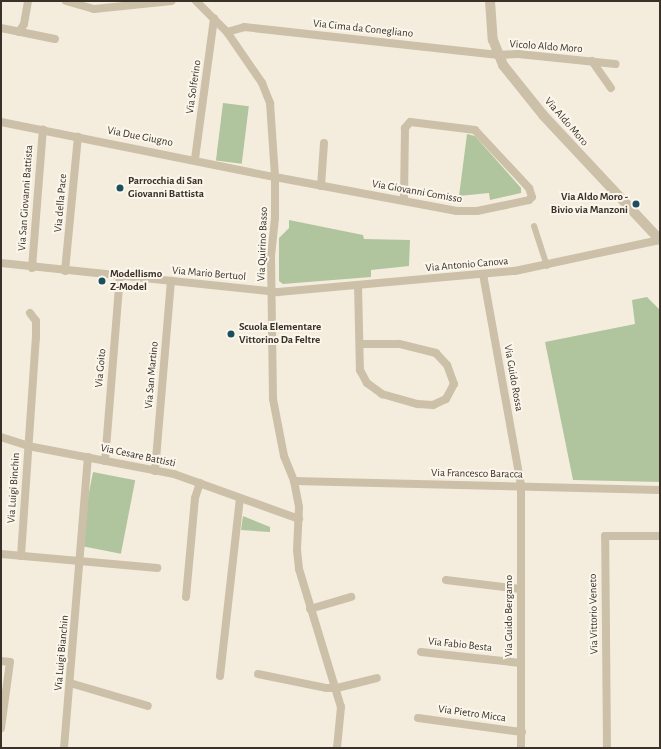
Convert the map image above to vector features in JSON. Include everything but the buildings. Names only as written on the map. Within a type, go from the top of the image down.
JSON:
[{"type":"street","points":[[19,32],[24,24],[28,1]]},
{"type":"street","points":[[66,1],[94,9],[172,1]]},
{"type":"street","name":"Via Quirino Basso","points":[[196,1],[227,32],[267,94],[270,103],[275,177],[275,218],[271,256],[273,291],[273,399],[284,456],[294,481],[299,519],[297,559],[310,609],[342,707],[337,748]]},
{"type":"street","name":"Via Aldo Moro","points":[[490,1],[491,29],[498,55],[543,115],[660,240]]},
{"type":"street","name":"Via Solferino","points":[[195,159],[214,18]]},
{"type":"street","points":[[1,28],[55,39]]},
{"type":"street","name":"Via Cima da Conegliano","points":[[227,32],[244,28],[498,55]]},
{"type":"street","name":"Vicolo Aldo Moro","points":[[498,55],[592,61],[615,64]]},
{"type":"street","name":"Vicolo Aldo Moro","points":[[592,61],[611,88]]},
{"type":"street","name":"Via Due Giugno","points":[[1,122],[195,159],[275,177]]},
{"type":"street","name":"Via Giovanni Comisso","points":[[275,177],[457,211],[477,211],[529,200],[532,197],[529,188],[475,130],[410,122],[404,128],[404,201]]},
{"type":"street","name":"Via San Giovanni Battista","points":[[32,268],[43,129]]},
{"type":"street","name":"Via della Pace","points":[[65,271],[78,136]]},
{"type":"street","points":[[322,186],[324,143]]},
{"type":"street","points":[[534,226],[547,266]]},
{"type":"street","name":"Via Antonio Canova","points":[[273,291],[483,274],[547,266],[660,240]]},
{"type":"street","name":"Via Mario Bertuol","points":[[1,263],[32,268],[273,291]]},
{"type":"street","name":"Via Guido Rossa","points":[[483,274],[521,485]]},
{"type":"street","name":"Via Goito","points":[[105,461],[120,276]]},
{"type":"street","name":"Via San Martino","points":[[155,471],[171,281]]},
{"type":"street","points":[[358,285],[360,370],[368,383],[382,394],[418,404],[433,405],[446,399],[454,384],[447,365],[436,353],[399,344],[360,344]]},
{"type":"street","points":[[28,446],[36,338],[36,321],[30,313]]},
{"type":"street","name":"Via Cesare Battisti","points":[[1,436],[28,446],[155,471],[200,483],[240,499],[299,519]]},
{"type":"street","name":"Via Luigi Binchin","points":[[21,556],[28,446]]},
{"type":"street","name":"Via Luigi Bianchin","points":[[64,748],[88,457]]},
{"type":"street","name":"Via Francesco Baracca","points":[[294,481],[521,485],[660,490]]},
{"type":"street","points":[[186,597],[195,498],[200,483]]},
{"type":"street","name":"Via Guido Bergamo","points":[[521,485],[520,662],[522,748]]},
{"type":"street","points":[[220,676],[240,499]]},
{"type":"street","name":"Via Vittorio Veneto","points":[[607,748],[605,536],[660,536]]},
{"type":"street","points":[[1,554],[157,568]]},
{"type":"street","points":[[446,580],[520,589]]},
{"type":"street","points":[[310,609],[351,597]]},
{"type":"street","name":"Via Fabio Besta","points":[[421,652],[520,662]]},
{"type":"street","points":[[1,661],[10,662],[1,728]]},
{"type":"street","points":[[258,674],[337,688],[377,678]]},
{"type":"street","points":[[70,683],[148,706]]},
{"type":"street","name":"Via Pietro Micca","points":[[418,718],[522,732]]},
{"type":"green space","points":[[223,103],[249,106],[242,164],[216,161]]},
{"type":"green space","points":[[467,134],[475,136],[521,188],[521,193],[490,200],[489,193],[459,196]]},
{"type":"green space","points":[[289,220],[363,235],[364,239],[410,240],[409,266],[371,270],[371,277],[283,284],[279,281],[279,238],[289,228]]},
{"type":"green space","points":[[647,297],[660,310],[660,482],[573,480],[545,342],[635,324],[632,300]]},
{"type":"green space","points":[[93,472],[135,480],[121,554],[79,546]]},
{"type":"green space","points":[[243,516],[270,527],[270,532],[241,530]]},
{"type":"place","name":"Parrocchia di San Giovanni Battista","points":[[120,188]]},
{"type":"place","name":"Via Aldo Moro - Bivio via Manzoni","points":[[636,204]]},
{"type":"place","name":"Modellismo Z-Model","points":[[102,281]]},
{"type":"place","name":"Scuola Elementare Vittorino Da Feltre","points":[[231,334]]}]
